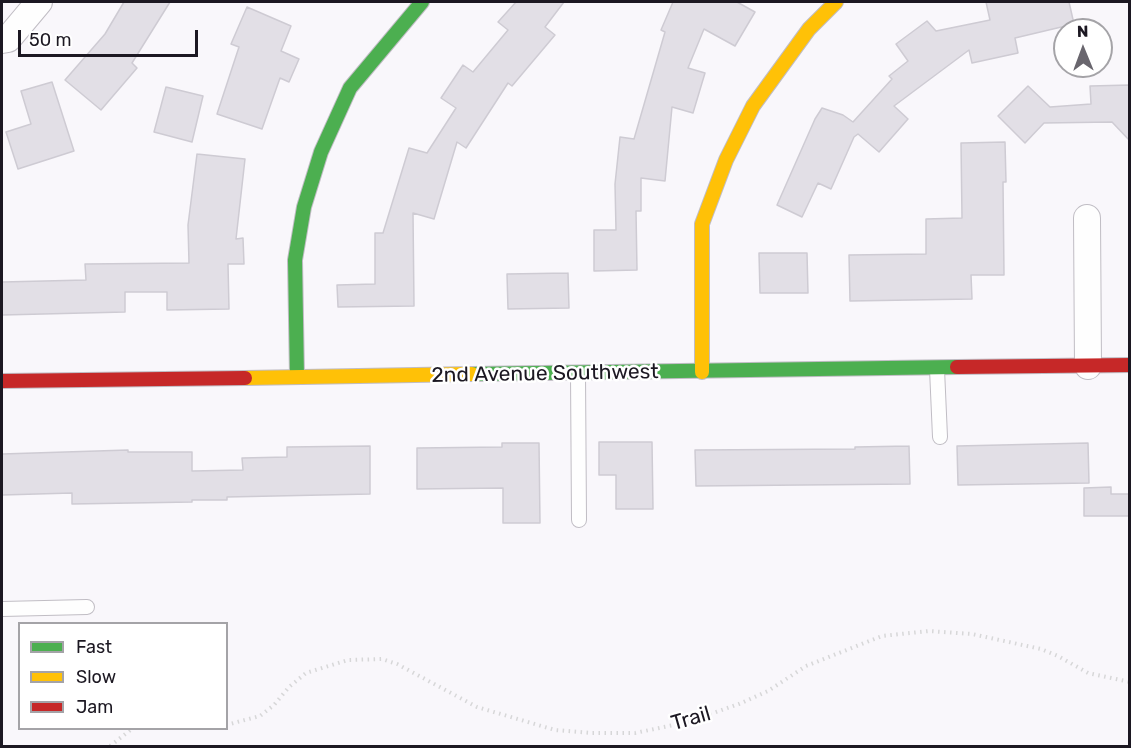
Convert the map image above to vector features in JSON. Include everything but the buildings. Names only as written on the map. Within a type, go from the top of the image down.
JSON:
[{"type":"street","points":[[2,40],[8,39],[39,2]]},
{"type":"street","points":[[297,377],[295,260],[304,207],[321,152],[350,88],[422,2]]},
{"type":"street","points":[[702,372],[702,224],[726,160],[753,106],[809,29],[836,2]]},
{"type":"street","points":[[1086,218],[1088,366]]},
{"type":"street","name":"2nd Avenue Southwest","points":[[2,381],[578,375],[1130,365]]},
{"type":"lane","points":[[937,369],[940,437]]},
{"type":"lane","points":[[578,375],[579,520]]},
{"type":"lane","points":[[2,609],[87,607]]},
{"type":"path","name":"Trail","points":[[228,724],[260,716],[306,673],[348,660],[382,659],[397,664],[477,706],[555,730],[635,733],[688,722],[740,704],[768,691],[806,666],[882,636],[929,631],[972,634],[1041,649],[1088,673],[1130,682]]},
{"type":"path","points":[[110,747],[132,730]]},
{"type":"traffic: fast","points":[[297,377],[295,260],[304,207],[321,152],[350,88],[422,2]]},
{"type":"traffic: fast","points":[[472,374],[957,367]]},
{"type":"traffic: slow","points":[[702,372],[702,224],[726,160],[753,106],[809,29],[836,2]]},
{"type":"traffic: slow","points":[[245,378],[472,374]]},
{"type":"traffic: jam","points":[[957,367],[1130,365]]},
{"type":"traffic: jam","points":[[2,381],[245,378]]}]
